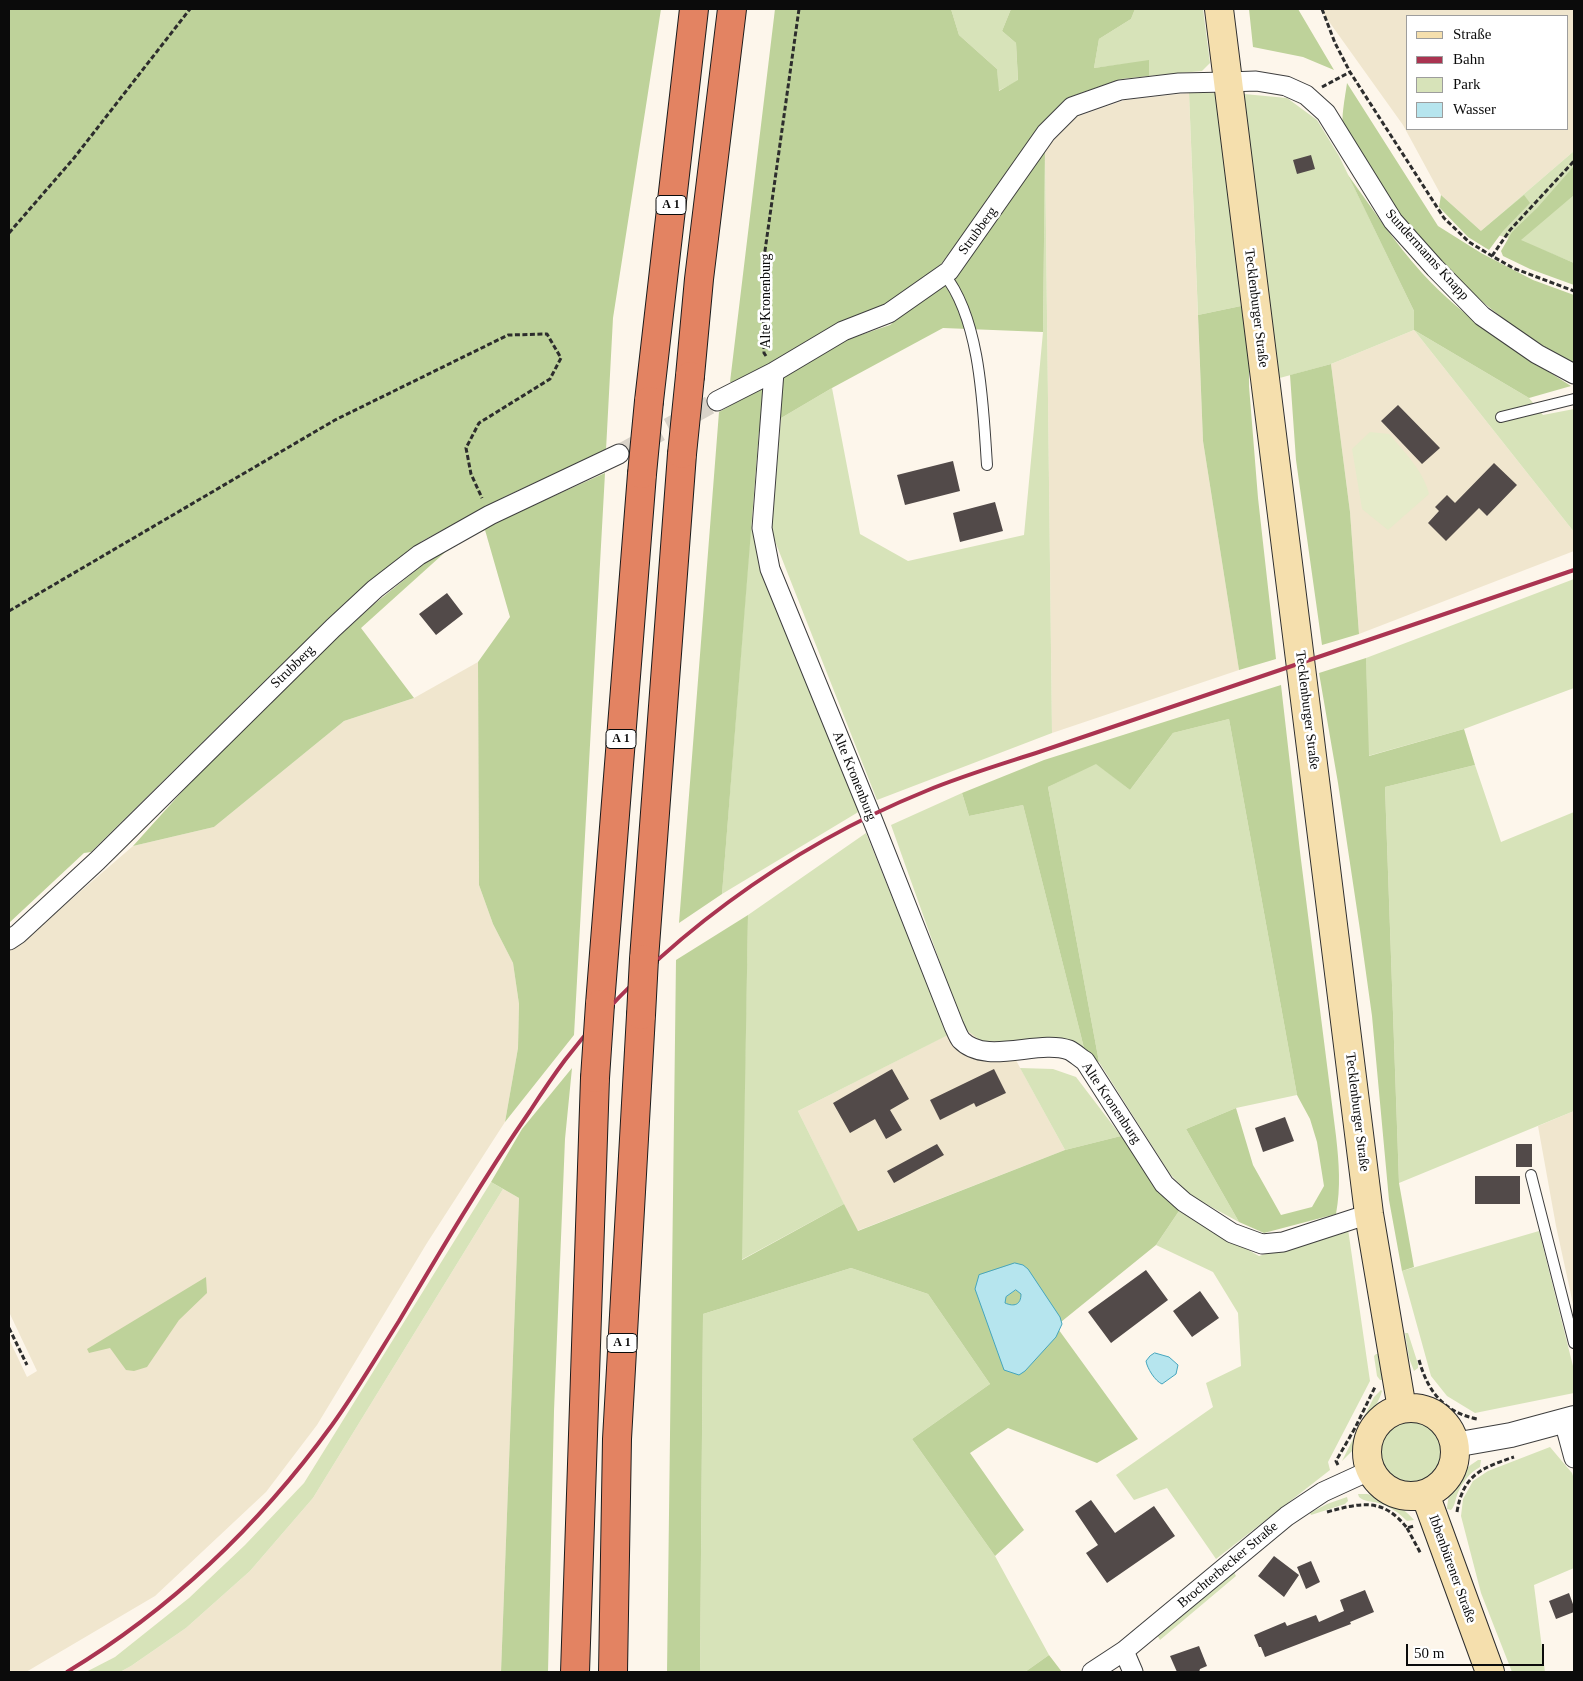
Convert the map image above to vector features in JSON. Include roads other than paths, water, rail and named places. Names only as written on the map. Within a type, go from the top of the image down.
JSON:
[{"type":"highway","name":"A 1","points":[[575,1672],[595,1078],[600,1004],[642,474],[694,9]]},
{"type":"highway","name":"A 1","points":[[613,1672],[617,1439],[644,959],[682,454],[699,279],[732,9]]},
{"type":"main road","name":"Tecklenburger Straße","points":[[1219,9],[1369,1214],[1402,1409]]},
{"type":"main road","points":[[1416,1408],[1429,1412],[1441,1420],[1449,1431],[1454,1445],[1455,1459],[1450,1473],[1440,1485],[1425,1494],[1414,1496],[1401,1495],[1388,1490],[1378,1482],[1371,1470],[1367,1455],[1369,1440],[1376,1426],[1388,1415],[1402,1409],[1416,1408]]},
{"type":"main road","name":"Ibbenbürener Straße","points":[[1425,1494],[1490,1672]]},
{"type":"street","name":"Sundermanns Knapp","points":[[1228,82],[1256,81],[1286,86],[1306,96],[1326,113],[1392,221],[1435,268],[1482,316],[1538,354],[1574,374]]},
{"type":"street","name":"Strubberg","points":[[718,402],[774,372],[843,331],[889,313],[949,271],[1046,133],[1072,107],[1120,90],[1179,83],[1228,82]]},
{"type":"street","name":"Alte Kronenburg","points":[[774,372],[762,528],[770,569],[954,1026],[961,1039],[972,1047],[986,1052],[1049,1047],[1070,1051],[1085,1062],[1164,1184],[1184,1202],[1232,1233],[1262,1244],[1283,1242],[1369,1214]]},
{"type":"street","name":"Strubberg","points":[[9,940],[97,862],[333,628],[375,589],[419,555],[490,515],[619,454]]},
{"type":"street","points":[[1454,1445],[1511,1435],[1569,1419],[1574,1458]]},
{"type":"street","name":"Brochterbecker Straße","points":[[1092,1672],[1124,1651],[1287,1516],[1323,1492],[1371,1470]]},
{"type":"street","points":[[1124,1651],[1133,1672]]},
{"type":"lane","points":[[944,274],[950,282],[964,312],[978,364],[987,465]]},
{"type":"lane","points":[[1501,417],[1574,399]]},
{"type":"lane","points":[[1531,1175],[1574,1343]]},
{"type":"water","points":[[1015,1263],[1023,1265],[1028,1269],[1060,1317],[1062,1324],[1056,1337],[1025,1371],[1019,1375],[1004,1370],[975,1289],[979,1275]],"holes":[[[1016,1290],[1021,1294],[1018,1303],[1011,1305],[1005,1303],[1006,1297]]]},
{"type":"water","points":[[1155,1353],[1169,1357],[1178,1365],[1176,1374],[1162,1384],[1152,1374],[1146,1361]]},
{"type":"tunnel","points":[[619,454],[717,401]]},
{"type":"railway","points":[[67,1672],[142,1621],[178,1592],[212,1562],[275,1496],[350,1400],[479,1189],[565,1060],[601,1017],[640,976],[728,902],[776,869],[825,840],[875,814],[926,791],[1574,570]]}]
